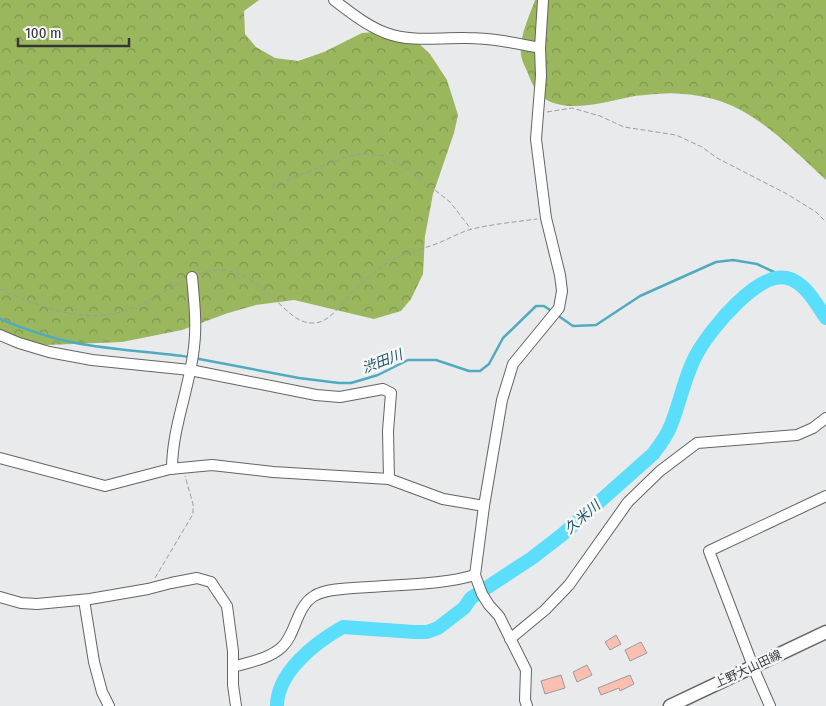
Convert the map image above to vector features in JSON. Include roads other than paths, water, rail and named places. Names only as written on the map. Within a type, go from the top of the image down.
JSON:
[{"type":"main road","name":"上野大山田線","points":[[670,706],[826,632]]},
{"type":"street","points":[[334,0],[367,23],[386,33],[401,37],[428,40],[495,39],[540,48]]},
{"type":"street","points":[[527,706],[525,700],[526,670],[499,616],[489,605],[475,578],[484,506],[502,400],[513,364],[559,308],[562,291],[546,218],[536,139],[541,76],[540,48],[543,0]]},
{"type":"street","points":[[178,469],[172,451],[194,348],[195,312],[192,277]]},
{"type":"street","points":[[0,335],[49,352],[92,360],[190,368],[316,395],[340,397],[383,389],[391,393],[388,431],[389,478]]},
{"type":"street","points":[[510,639],[545,610],[569,585],[628,502],[660,472],[697,442],[797,435],[813,428],[826,418]]},
{"type":"street","points":[[0,458],[105,486],[178,469],[212,465],[272,472],[389,478],[443,498],[484,506]]},
{"type":"street","points":[[770,706],[709,551],[826,496]]},
{"type":"street","points":[[1,599],[37,604],[84,600],[197,578],[211,582],[227,606],[233,651],[236,706]]},
{"type":"street","points":[[233,667],[272,655],[283,646],[300,613],[314,596],[348,588],[431,583],[475,578]]},
{"type":"street","points":[[84,600],[94,662],[102,692],[109,706]]},
{"type":"waterway","name":"渋田川","points":[[557,315],[573,326],[596,325],[640,296],[716,262],[733,260],[757,264],[774,272],[778,278]]},
{"type":"waterway","name":"久米川","points":[[277,706],[279,693],[291,670],[300,659],[332,633],[343,627],[414,632],[427,632],[438,628],[464,608],[471,598],[532,558],[563,534],[656,451],[669,429],[690,368],[699,350],[714,328],[750,292],[763,283],[775,278],[793,280],[805,289],[826,318]]},
{"type":"waterway","name":"渋田川","points":[[194,358],[299,378],[339,383],[351,383],[378,375],[408,360],[436,360],[469,371],[480,371],[489,364],[503,338],[536,306],[544,306],[553,312]]},
{"type":"waterway","name":"渋田川","points":[[0,319],[39,334],[78,343],[189,357]]}]
